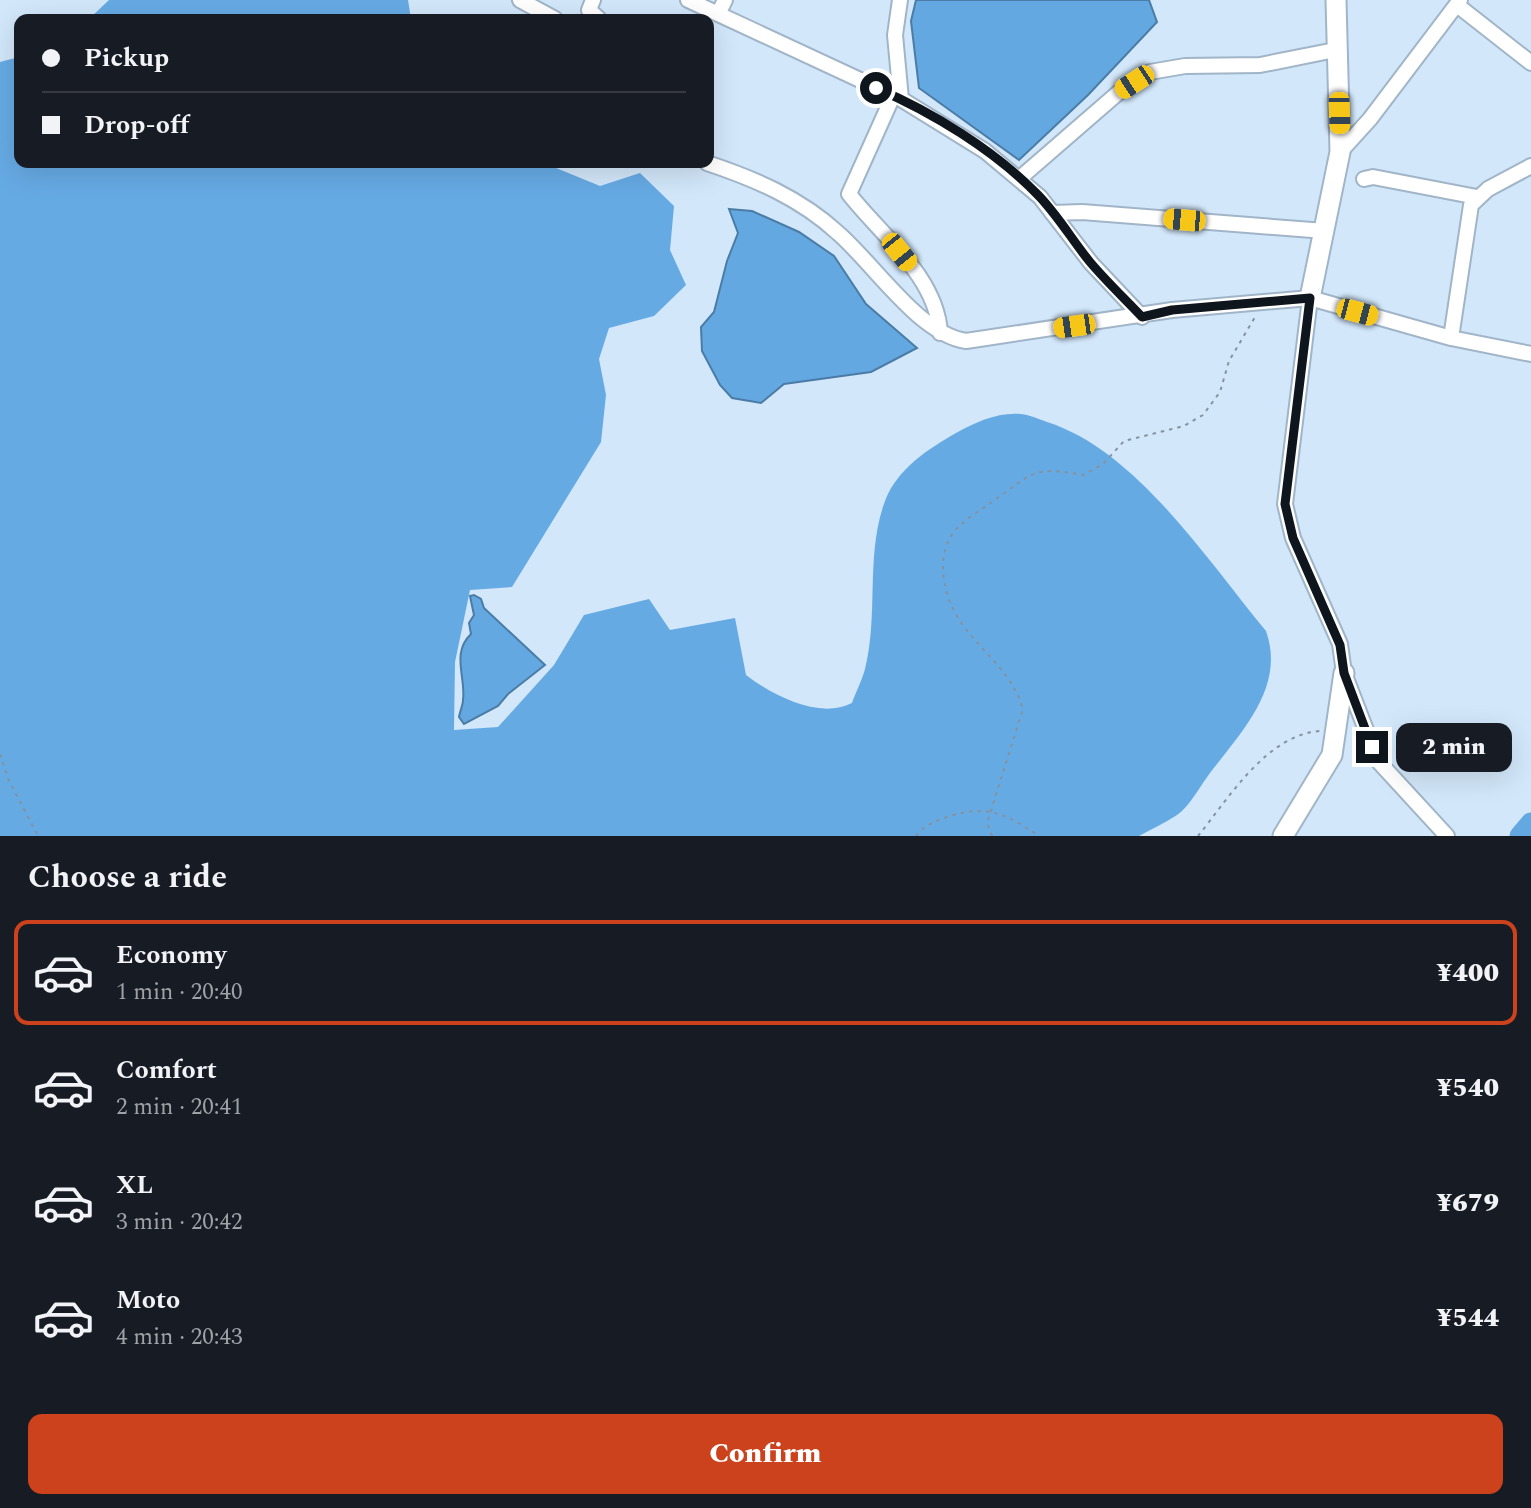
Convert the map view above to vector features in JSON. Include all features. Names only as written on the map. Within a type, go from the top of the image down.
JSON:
[{"type":"street","points":[[520,0],[546,14]]},
{"type":"street","points":[[688,0],[897,97],[985,151],[1020,178],[1052,213],[1091,264],[1142,317]]},
{"type":"street","points":[[718,14],[725,0]]},
{"type":"street","points":[[900,0],[895,35],[897,97],[849,194],[915,272],[935,304],[940,333]]},
{"type":"street","points":[[1336,0],[1335,50],[1340,152],[1310,298],[1285,504],[1293,538],[1340,645],[1344,673],[1378,761],[1447,836]]},
{"type":"street","points":[[1340,152],[1370,119],[1459,2],[1531,63]]},
{"type":"street","points":[[1020,178],[1118,93],[1150,72],[1185,66],[1260,65],[1335,50]]},
{"type":"street","points":[[714,165],[748,176],[800,202],[838,232],[940,333],[950,339],[966,341],[1142,317],[1172,310],[1310,298],[1451,338],[1531,354]]},
{"type":"street","points":[[1451,338],[1471,205],[1477,197],[1531,166]]},
{"type":"street","points":[[1364,179],[1373,177],[1477,197]]},
{"type":"street","points":[[1052,213],[1082,212],[1325,231]]},
{"type":"street","points":[[1283,836],[1332,755],[1344,673]]},
{"type":"path","points":[[992,836],[987,822],[1023,709],[1018,692],[1005,671],[959,619],[946,590],[942,565],[951,536],[975,513],[1029,475],[1051,469],[1083,475],[1103,464],[1124,441],[1184,426],[1203,415],[1220,392],[1229,361],[1264,304]]},
{"type":"path","points":[[1198,836],[1257,764],[1285,742],[1309,732],[1336,730]]},
{"type":"path","points":[[0,754],[9,781],[38,836]]},
{"type":"path","points":[[916,836],[937,821],[963,812],[991,812],[1012,819],[1039,836]]},
{"type":"shaded area","points":[[109,0],[408,0],[410,14],[94,14]]},
{"type":"shaded area","points":[[916,0],[1149,0],[1157,22],[1088,95],[1019,160],[919,88],[911,21]]},
{"type":"shaded area","points":[[14,58],[14,168],[556,168],[600,186],[640,173],[674,206],[670,250],[686,285],[654,316],[609,328],[599,359],[606,395],[601,442],[512,587],[470,590],[455,662],[454,730],[498,727],[554,665],[584,615],[649,599],[670,630],[735,618],[746,675],[782,697],[825,709],[852,703],[864,673],[869,648],[875,542],[890,490],[905,470],[945,439],[979,422],[1012,414],[1034,417],[1080,436],[1110,456],[1168,510],[1194,541],[1266,631],[1271,651],[1270,671],[1257,708],[1182,811],[1139,836],[0,836],[0,62]]},
{"type":"shaded area","points":[[729,209],[752,211],[799,232],[834,256],[866,304],[917,348],[871,372],[784,384],[761,403],[732,398],[720,385],[702,351],[701,327],[714,312],[727,261],[738,233]]},
{"type":"shaded area","points":[[470,596],[481,599],[484,608],[545,665],[508,694],[498,706],[464,724],[459,717],[463,702],[460,657],[465,641],[471,634],[469,623],[474,615]]},
{"type":"waterway","points":[[1520,836],[1531,823]]},
{"type":"route","points":[[876,88],[925,113],[985,151],[1023,180],[1040,197],[1091,264],[1142,317],[1172,310],[1310,298],[1303,378],[1285,504],[1293,538],[1340,645],[1344,673],[1372,747]]}]
